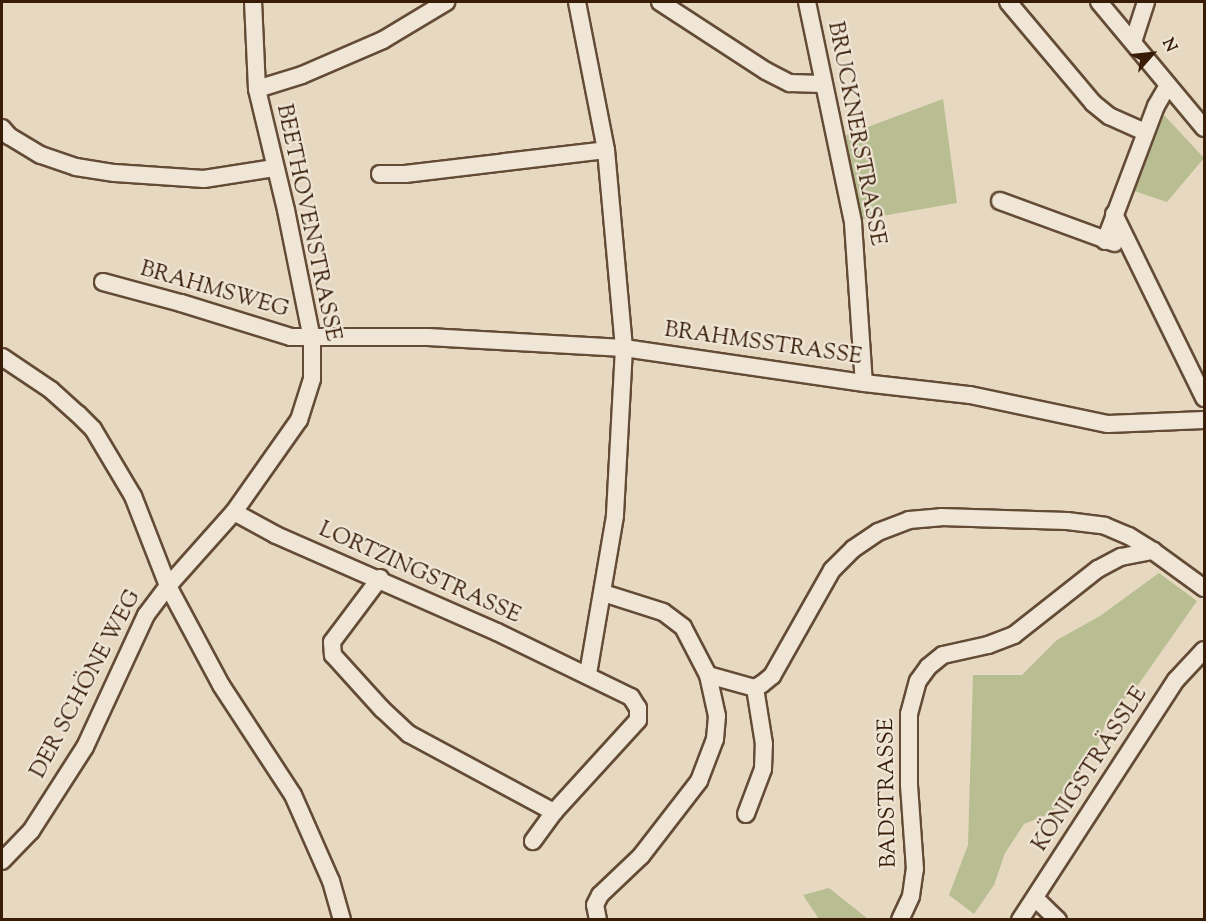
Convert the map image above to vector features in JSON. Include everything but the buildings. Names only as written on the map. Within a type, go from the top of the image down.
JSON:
[{"type":"street","name":"BEETHOVENSTRASSE","points":[[168,586],[234,512],[299,420],[312,379],[312,339],[286,210],[274,168],[257,89],[253,2]]},
{"type":"street","points":[[257,89],[302,75],[383,40],[446,2]]},
{"type":"street","points":[[577,2],[606,150],[624,348],[617,489],[603,593],[588,674]]},
{"type":"street","points":[[660,2],[774,75],[790,83],[822,84]]},
{"type":"street","name":"BRUCKNERSTRASSE","points":[[807,2],[822,84],[840,153],[853,223],[864,383]]},
{"type":"street","points":[[1008,2],[1093,103],[1109,116],[1145,132]]},
{"type":"street","points":[[1099,2],[1167,87],[1204,128]]},
{"type":"street","points":[[1133,42],[1146,2]]},
{"type":"street","points":[[1105,241],[1145,132],[1167,87]]},
{"type":"street","points":[[2,128],[9,136],[41,155],[76,167],[115,173],[204,178],[274,168]]},
{"type":"street","points":[[380,174],[405,174],[606,150]]},
{"type":"street","points":[[1000,201],[1105,241],[1132,246]]},
{"type":"street","points":[[1114,214],[1132,246],[1204,398]]},
{"type":"street","name":"BRAHMSWEG","points":[[103,282],[291,337],[312,339]]},
{"type":"street","name":"BRAHMSSTRASSE","points":[[312,339],[428,337],[624,348],[864,383],[970,394],[1108,424],[1204,420]]},
{"type":"street","points":[[2,357],[51,390],[93,429],[133,495],[168,586],[221,685],[293,795],[331,881],[342,920]]},
{"type":"street","name":"LORTZINGSTRASSE","points":[[234,512],[276,535],[380,578],[588,674],[632,697],[638,708],[638,720],[554,812]]},
{"type":"street","points":[[755,688],[772,676],[832,570],[853,549],[889,526],[909,520],[940,517],[1067,520],[1105,526],[1129,536],[1153,551],[1204,588]]},
{"type":"street","name":"BADSTRASSE","points":[[900,920],[911,896],[915,869],[909,785],[909,714],[912,698],[923,674],[943,655],[988,645],[1014,635],[1105,565],[1121,557],[1153,551]]},
{"type":"street","points":[[380,578],[332,642],[333,655],[382,709],[410,734],[554,812],[533,841]]},
{"type":"street","name":"DER SCHÖNE WEG","points":[[2,861],[31,831],[85,747],[146,615],[168,586]]},
{"type":"street","points":[[598,920],[595,905],[600,895],[641,856],[699,781],[715,739],[717,716],[708,675],[683,627],[663,612],[603,593]]},
{"type":"street","name":"KÖNIGSTRÄSSLE","points":[[1020,920],[1176,680],[1204,650]]},
{"type":"street","points":[[708,675],[755,688]]},
{"type":"street","points":[[746,814],[763,769],[764,744],[755,688]]},
{"type":"street","points":[[1035,898],[1058,920]]},
{"type":"green space","points":[[943,99],[957,203],[859,220],[846,135]]},
{"type":"green space","points":[[1164,115],[1204,158],[1167,202],[1134,191]]},
{"type":"green space","points":[[1159,573],[1197,601],[1138,685],[1108,716],[1097,748],[1052,813],[1024,824],[1005,853],[994,885],[974,914],[949,895],[968,845],[973,675],[1022,675],[1057,640],[1100,616]]},
{"type":"green space","points":[[829,888],[868,919],[819,919],[803,895]]}]
